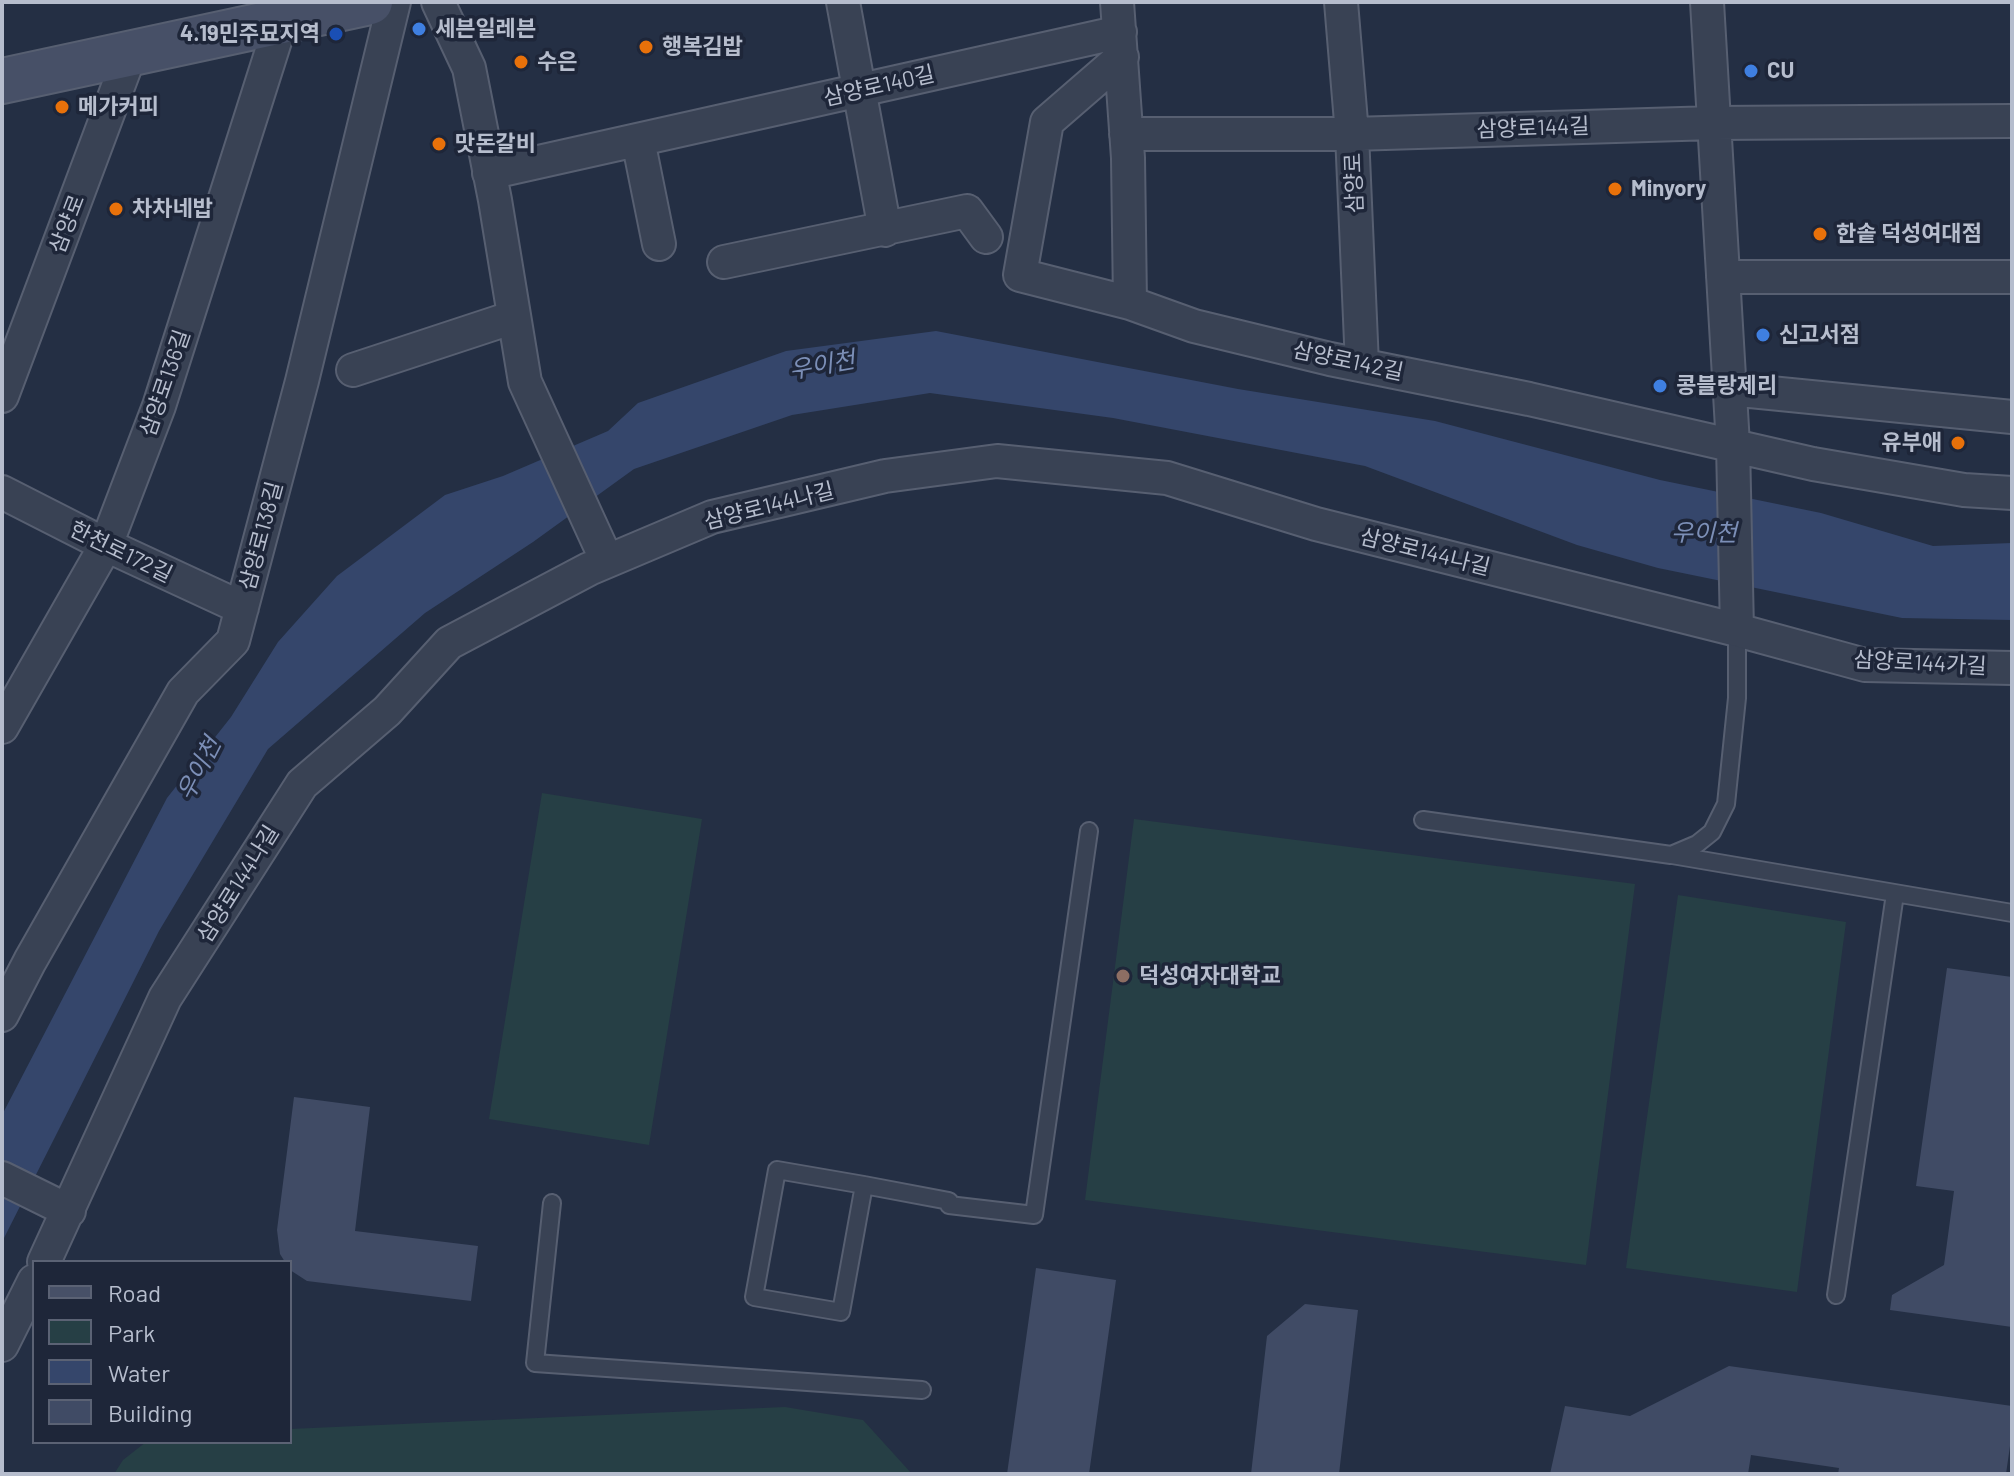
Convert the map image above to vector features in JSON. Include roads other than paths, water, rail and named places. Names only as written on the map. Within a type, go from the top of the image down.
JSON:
[{"type":"main road","points":[[11,86],[131,52],[304,11],[370,2]]},
{"type":"street","name":"삼양로138길","points":[[2,1015],[183,692],[233,641],[309,351],[394,2]]},
{"type":"street","points":[[438,2],[469,68],[525,382],[607,561]]},
{"type":"street","points":[[843,2],[885,230]]},
{"type":"street","name":"삼양로","points":[[1341,2],[1352,134],[1362,365]]},
{"type":"street","points":[[1707,2],[1733,445],[1737,630]]},
{"type":"street","name":"삼양로136길","points":[[2,727],[106,545],[304,11]]},
{"type":"street","points":[[1120,30],[1130,303]]},
{"type":"street","name":"삼양로140길","points":[[489,173],[1120,30]]},
{"type":"street","name":"삼양로142길","points":[[1120,30],[1047,122],[1020,275],[1130,303],[1194,326],[1733,445]]},
{"type":"street","name":"삼양로","points":[[2,396],[131,52]]},
{"type":"street","name":"삼양로144길","points":[[1352,134],[1714,123],[2012,121]]},
{"type":"street","points":[[1126,134],[1352,134]]},
{"type":"street","points":[[638,140],[659,244]]},
{"type":"street","points":[[724,262],[967,211],[986,237]]},
{"type":"street","points":[[1723,277],[2012,277]]},
{"type":"street","points":[[353,370],[514,317]]},
{"type":"street","points":[[1730,389],[2012,417]]},
{"type":"street","points":[[1733,445],[1843,469],[1964,490],[2012,493]]},
{"type":"street","name":"삼양로144나길","points":[[45,1260],[165,998],[302,784],[387,711],[449,643],[607,561],[712,517],[885,476],[997,461],[1167,478],[1316,524],[1737,630]]},
{"type":"street","name":"한천로172길","points":[[2,492],[106,545],[242,608]]},
{"type":"street","name":"삼양로144가길","points":[[1737,630],[1865,665],[2012,668]]},
{"type":"street","points":[[2,1178],[69,1211]]},
{"type":"street","points":[[2,1345],[32,1285]]},
{"type":"lane","points":[[1671,855],[1697,844],[1712,832],[1726,804],[1737,698],[1737,630]]},
{"type":"lane","points":[[1423,820],[1671,855],[2012,913]]},
{"type":"lane","points":[[864,1185],[841,1312],[754,1297],[777,1170],[864,1185],[949,1203],[1034,1215],[1089,831]]},
{"type":"lane","points":[[1836,1295],[1895,894]]},
{"type":"lane","points":[[552,1203],[535,1363],[922,1390]]},
{"type":"water","name":"우이천","points":[[936,331],[1238,389],[1435,421],[1660,480],[1821,513],[1933,546],[2012,543],[2012,620],[1902,618],[1658,568],[1577,545],[1365,466],[1113,418],[930,393],[792,415],[634,469],[533,542],[425,613],[268,749],[159,931],[2,1242],[2,1115],[167,798],[231,717],[278,642],[337,576],[445,495],[503,476],[608,431],[638,403],[786,351]]},
{"type":"place","name":"세븐일레븐","points":[[419,29]]},
{"type":"place","name":"4.19민주묘지역","points":[[336,34]]},
{"type":"place","name":"행복김밥","points":[[646,47]]},
{"type":"place","name":"수은","points":[[521,62]]},
{"type":"place","name":"CU","points":[[1751,71]]},
{"type":"place","name":"메가커피","points":[[62,107]]},
{"type":"place","name":"맛돈갈비","points":[[439,144]]},
{"type":"place","name":"Minyory","points":[[1615,189]]},
{"type":"place","name":"차차네밥","points":[[116,209]]},
{"type":"place","name":"한솥 덕성여대점","points":[[1820,234]]},
{"type":"place","name":"신고서점","points":[[1763,335]]},
{"type":"place","name":"콩블랑제리","points":[[1660,386]]},
{"type":"place","name":"유부애","points":[[1958,443]]},
{"type":"place","name":"덕성여자대학교","points":[[1123,976]]}]
